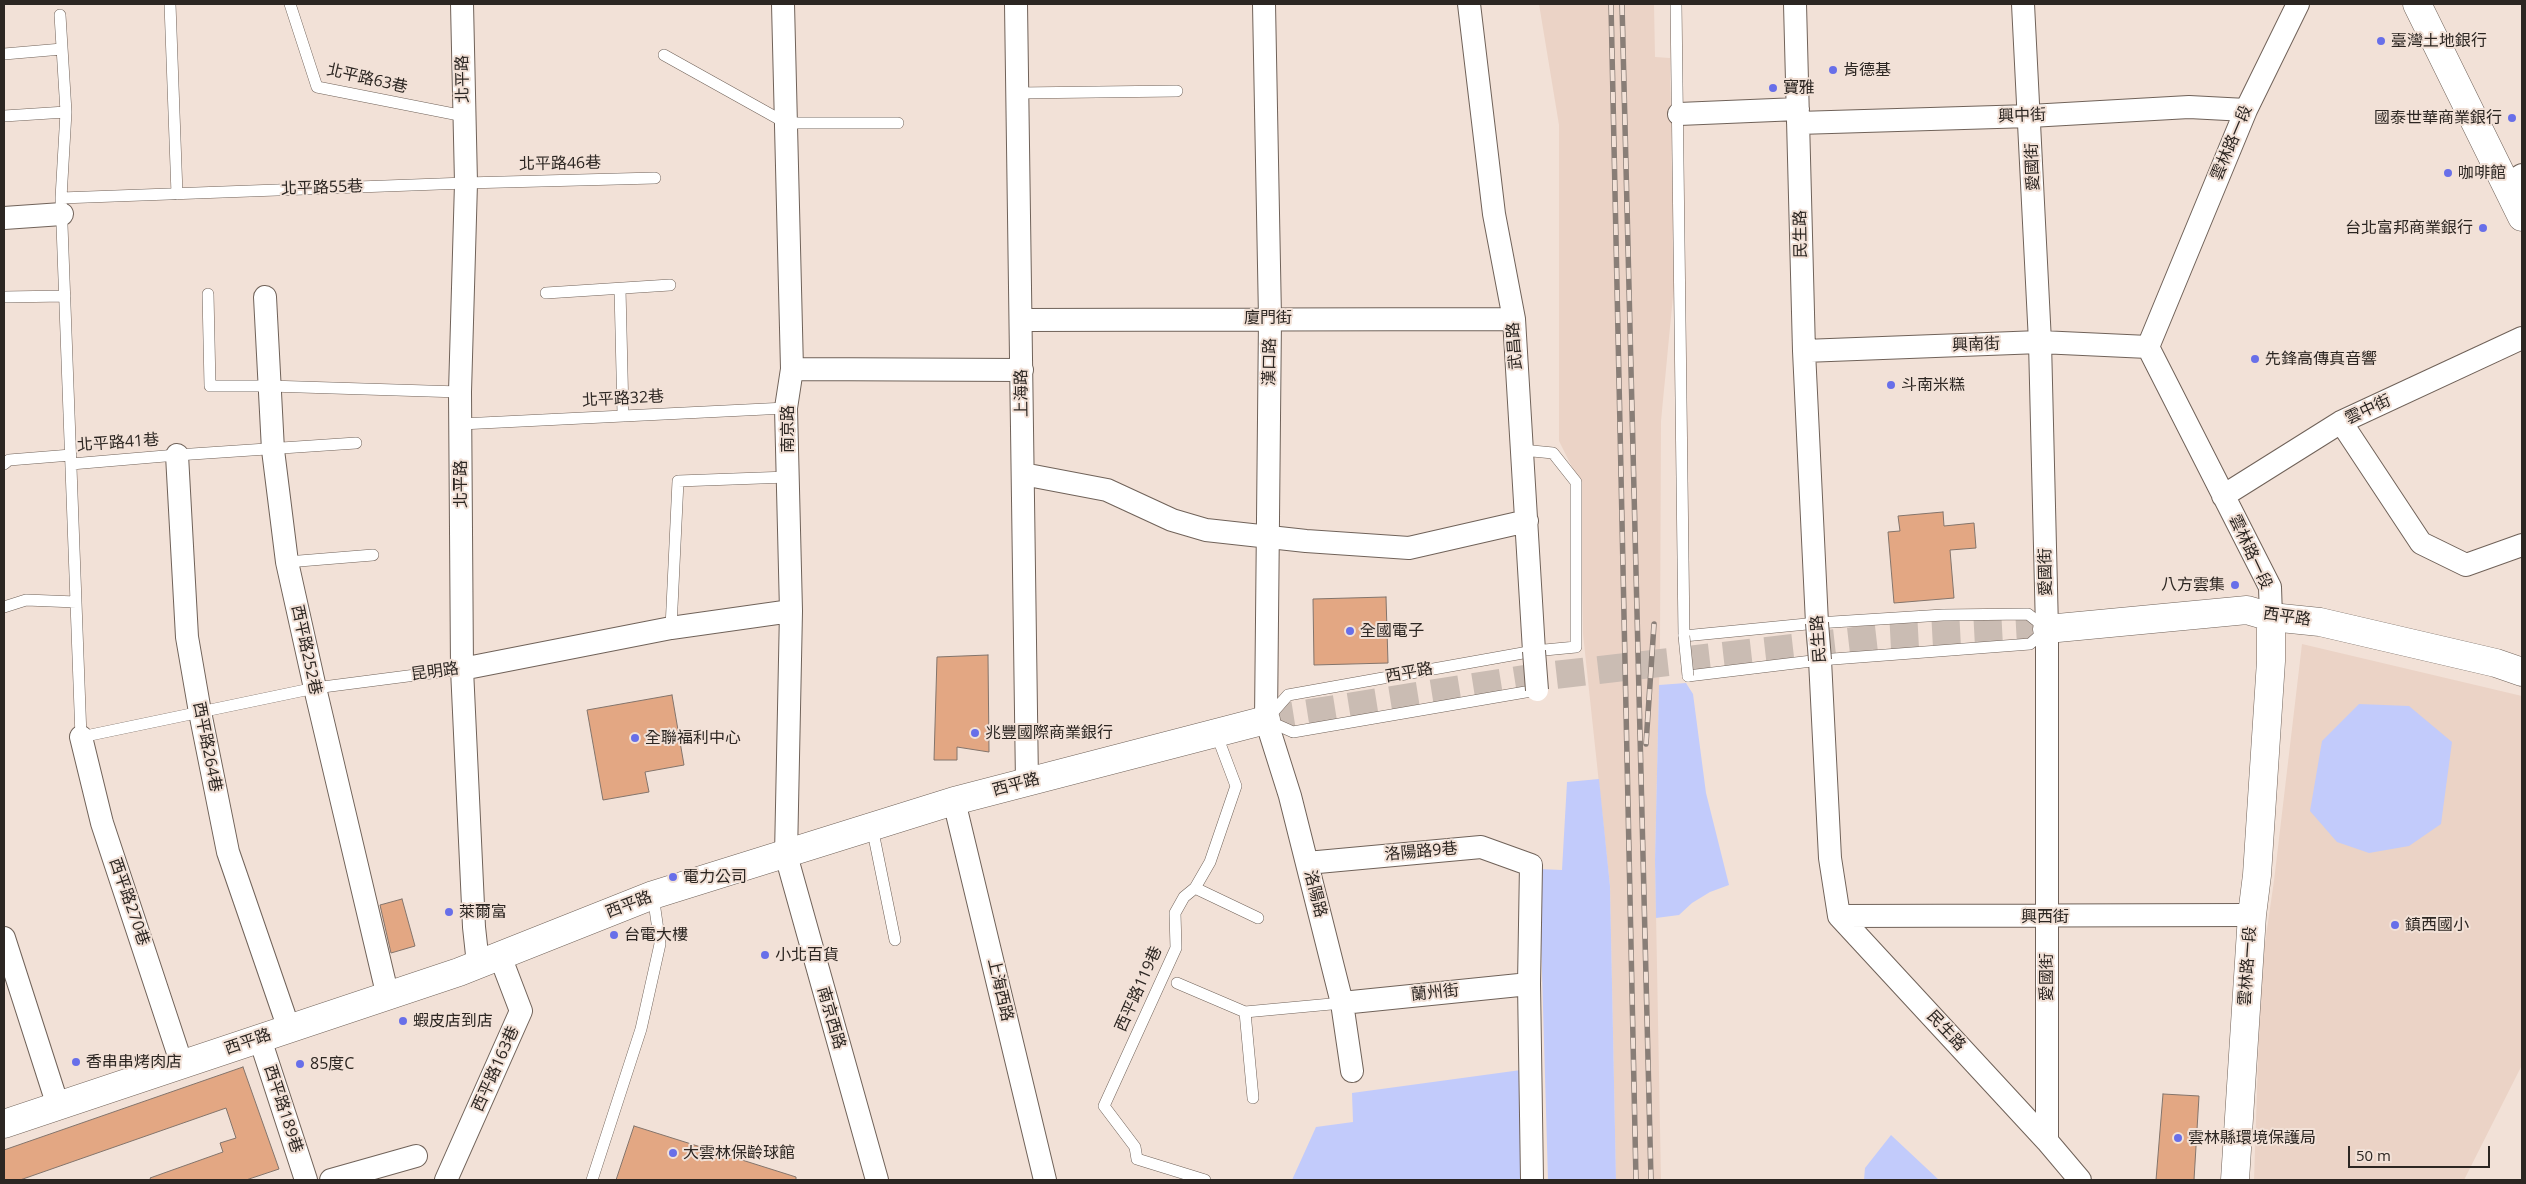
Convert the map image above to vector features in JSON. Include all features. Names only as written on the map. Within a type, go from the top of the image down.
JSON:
[{"type":"main road","points":[[2416,4],[2514,180],[2522,217]]},
{"type":"main road","name":"西平路","points":[[2047,629],[2248,610],[2272,617],[2320,622],[2496,663],[2522,672]]},
{"type":"main road","name":"雲林路一段","points":[[2235,1180],[2252,915],[2257,875],[2272,617]]},
{"type":"main road","name":"西平路","points":[[4,1124],[388,997],[653,896],[954,800],[1266,720]]},
{"type":"street","name":"北平路","points":[[462,4],[466,183],[460,392],[462,669],[474,926],[489,960]]},
{"type":"street","name":"南京路","points":[[783,4],[792,369],[786,408],[790,611],[786,855]]},
{"type":"street","name":"上海路","points":[[1016,4],[1027,782]]},
{"type":"street","name":"漢口路","points":[[1264,4],[1270,318],[1266,720]]},
{"type":"street","name":"武昌路","points":[[1469,4],[1494,214],[1514,319],[1537,690]]},
{"type":"street","name":"民生路","points":[[1795,4],[1804,351],[1817,623],[1830,858],[1839,916],[2047,1141],[2080,1180]]},
{"type":"street","name":"愛國街","points":[[2023,4],[2040,342],[2047,629],[2047,1141]]},
{"type":"street","name":"雲林路一段","points":[[2272,617],[2270,587],[2148,347],[2246,110],[2298,4]]},
{"type":"street","name":"興中街","points":[[1679,114],[2030,116],[2189,107],[2246,110]]},
{"type":"street","name":"北平路55巷","points":[[4,218],[61,206]]},
{"type":"street","name":"西平路252巷","points":[[265,297],[273,450],[287,562],[314,688],[388,997]]},
{"type":"street","name":"廈門街","points":[[1021,320],[1514,319]]},
{"type":"street","name":"雲中街","points":[[2223,496],[2342,422],[2522,338]]},
{"type":"street","name":"興南街","points":[[1804,351],[2040,342],[2148,347]]},
{"type":"street","points":[[792,369],[1022,370]]},
{"type":"street","points":[[2342,422],[2421,543],[2466,565],[2522,544]]},
{"type":"street","name":"西平路264巷","points":[[178,455],[187,637],[200,712],[228,852],[289,1029]]},
{"type":"street","points":[[1023,474],[1107,490],[1172,520],[1206,530],[1268,536],[1409,548],[1527,521]]},
{"type":"street","name":"昆明路","points":[[462,669],[671,628],[790,611]]},
{"type":"street","name":"洛陽路","points":[[1266,720],[1290,796],[1342,1002],[1352,1071]]},
{"type":"street","name":"西平路270巷","points":[[81,737],[102,823],[182,1065]]},
{"type":"street","name":"上海西路","points":[[954,800],[1045,1180]]},
{"type":"street","name":"洛陽路9巷","points":[[1307,863],[1481,847],[1531,865],[1529,984]]},
{"type":"street","name":"南京西路","points":[[786,855],[877,1180]]},
{"type":"street","name":"興西街","points":[[1839,916],[2047,917],[2252,915]]},
{"type":"street","points":[[4,938],[58,1106]]},
{"type":"street","name":"西平路163巷","points":[[446,1180],[521,1011],[489,960]]},
{"type":"street","points":[[1529,984],[1532,1180]]},
{"type":"street","name":"蘭州街","points":[[1342,1002],[1529,984]]},
{"type":"street","name":"西平路189巷","points":[[260,1038],[306,1180]]},
{"type":"street","points":[[331,1180],[416,1156]]},
{"type":"lane","points":[[170,4],[177,194]]},
{"type":"lane","name":"北平路63巷","points":[[290,4],[317,87],[464,116]]},
{"type":"lane","points":[[1676,4],[1679,114],[1684,636],[1688,676],[1820,660],[2030,644],[2047,629],[2028,614],[1943,615],[1817,623],[1684,636]]},
{"type":"lane","points":[[60,15],[66,112],[61,206]]},
{"type":"lane","points":[[4,54],[62,49]]},
{"type":"lane","points":[[664,56],[786,122],[898,123]]},
{"type":"lane","points":[[1018,93],[1177,91]]},
{"type":"lane","points":[[4,116],[66,112]]},
{"type":"lane","name":"北平路46巷","points":[[466,183],[655,178]]},
{"type":"lane","name":"北平路55巷","points":[[61,206],[177,194],[466,183]]},
{"type":"lane","name":"北平路41巷","points":[[61,206],[71,460],[273,450],[356,443]]},
{"type":"lane","points":[[546,293],[670,285]]},
{"type":"lane","points":[[620,289],[622,414]]},
{"type":"lane","points":[[208,294],[210,386],[460,392]]},
{"type":"lane","points":[[4,297],[65,296]]},
{"type":"lane","name":"北平路32巷","points":[[461,424],[622,414],[786,408]]},
{"type":"lane","name":"西平路","points":[[1266,720],[1288,695],[1534,651],[1576,647],[1576,482],[1553,453],[1522,450]]},
{"type":"lane","points":[[4,464],[9,460],[71,460],[81,737]]},
{"type":"lane","points":[[671,628],[678,481],[788,477]]},
{"type":"lane","points":[[287,562],[373,555]]},
{"type":"lane","points":[[4,607],[26,600],[76,602]]},
{"type":"lane","name":"昆明路","points":[[81,737],[314,688],[462,669]]},
{"type":"lane","points":[[1266,720],[1293,732],[1537,690]]},
{"type":"lane","name":"西平路119巷","points":[[1205,1180],[1137,1159],[1135,1147],[1104,1106],[1176,948],[1175,913],[1184,897],[1195,888],[1210,862],[1236,786],[1216,733]]},
{"type":"lane","points":[[872,827],[894,940]]},
{"type":"lane","points":[[1195,888],[1258,918]]},
{"type":"lane","points":[[592,1180],[641,1029],[660,944],[653,896]]},
{"type":"lane","points":[[1177,983],[1245,1012],[1342,1002]]},
{"type":"lane","points":[[1245,1012],[1253,1098]]},
{"type":"shaded area","points":[[1539,4],[1654,4],[1655,57],[1670,58],[1674,286],[1661,421],[1660,645],[1655,860],[1661,1180],[1616,1180],[1610,886],[1583,634],[1580,483],[1559,441],[1559,125]]},
{"type":"shaded area","name":"鎮西國小","points":[[2302,644],[2522,696],[2522,1065],[2464,1180],[2254,1180],[2261,970],[2274,881]]},
{"type":"shaded area","points":[[1686,683],[1693,694],[1706,793],[1729,885],[1710,892],[1692,903],[1679,915],[1656,918],[1655,860],[1659,685]]},
{"type":"shaded area","points":[[2359,704],[2409,706],[2452,742],[2441,824],[2409,846],[2369,853],[2337,842],[2310,811],[2322,741]]},
{"type":"shaded area","points":[[1599,779],[1610,886],[1616,1180],[1548,1180],[1539,869],[1562,870],[1567,782]]},
{"type":"shaded area","points":[[1521,1070],[1522,1180],[1292,1180],[1316,1127],[1353,1122],[1352,1093]]},
{"type":"shaded area","points":[[1891,1135],[1939,1180],[1864,1180],[1865,1168]]},
{"type":"building","points":[[1943,512],[1944,526],[1974,523],[1976,548],[1950,550],[1954,598],[1894,603],[1888,532],[1900,531],[1898,516]]},
{"type":"building","name":"全國電子","points":[[1386,597],[1388,663],[1314,665],[1313,599]]},
{"type":"building","points":[[988,655],[989,752],[957,747],[957,760],[934,760],[937,657]]},
{"type":"building","name":"全聯福利中心","points":[[672,695],[684,765],[645,772],[649,792],[603,800],[587,710]]},
{"type":"building","points":[[402,899],[415,946],[391,953],[380,905]]},
{"type":"building","points":[[243,1067],[279,1169],[246,1180],[151,1180],[150,1178],[223,1152],[220,1143],[236,1138],[226,1108],[20,1180],[4,1180],[4,1150]]},
{"type":"building","name":"雲林縣環境保護局","points":[[2163,1094],[2199,1096],[2194,1180],[2156,1180]]},
{"type":"building","name":"大雲林保齡球館","points":[[634,1126],[796,1177],[796,1180],[616,1180]]},
{"type":"tunnel","points":[[1266,720],[1537,677],[1880,638],[2047,629]]},
{"type":"railway","points":[[1611,4],[1636,1180]]},
{"type":"railway","points":[[1622,4],[1651,1180]]},
{"type":"railway","points":[[1646,744],[1654,624]]},
{"type":"place","name":"臺灣土地銀行","points":[[2381,41]]},
{"type":"place","name":"肯德基","points":[[1833,70]]},
{"type":"place","name":"寶雅","points":[[1773,88]]},
{"type":"place","name":"國泰世華商業銀行","points":[[2512,118]]},
{"type":"place","name":"咖啡館","points":[[2448,173]]},
{"type":"place","name":"台北富邦商業銀行","points":[[2483,228]]},
{"type":"place","name":"先鋒高傳真音響","points":[[2255,359]]},
{"type":"place","name":"斗南米糕","points":[[1891,385]]},
{"type":"place","name":"八方雲集","points":[[2235,585]]},
{"type":"place","name":"全國電子","points":[[1350,631]]},
{"type":"place","name":"兆豐國際商業銀行","points":[[975,733]]},
{"type":"place","name":"全聯福利中心","points":[[635,738]]},
{"type":"place","name":"電力公司","points":[[673,877]]},
{"type":"place","name":"萊爾富","points":[[449,912]]},
{"type":"place","name":"鎮西國小","points":[[2395,925]]},
{"type":"place","name":"台電大樓","points":[[614,935]]},
{"type":"place","name":"小北百貨","points":[[765,955]]},
{"type":"place","name":"蝦皮店到店","points":[[403,1021]]},
{"type":"place","name":"香串串烤肉店","points":[[76,1062]]},
{"type":"place","name":"85度C","points":[[300,1064]]},
{"type":"place","name":"雲林縣環境保護局","points":[[2178,1138]]},
{"type":"place","name":"大雲林保齡球館","points":[[673,1153]]}]
